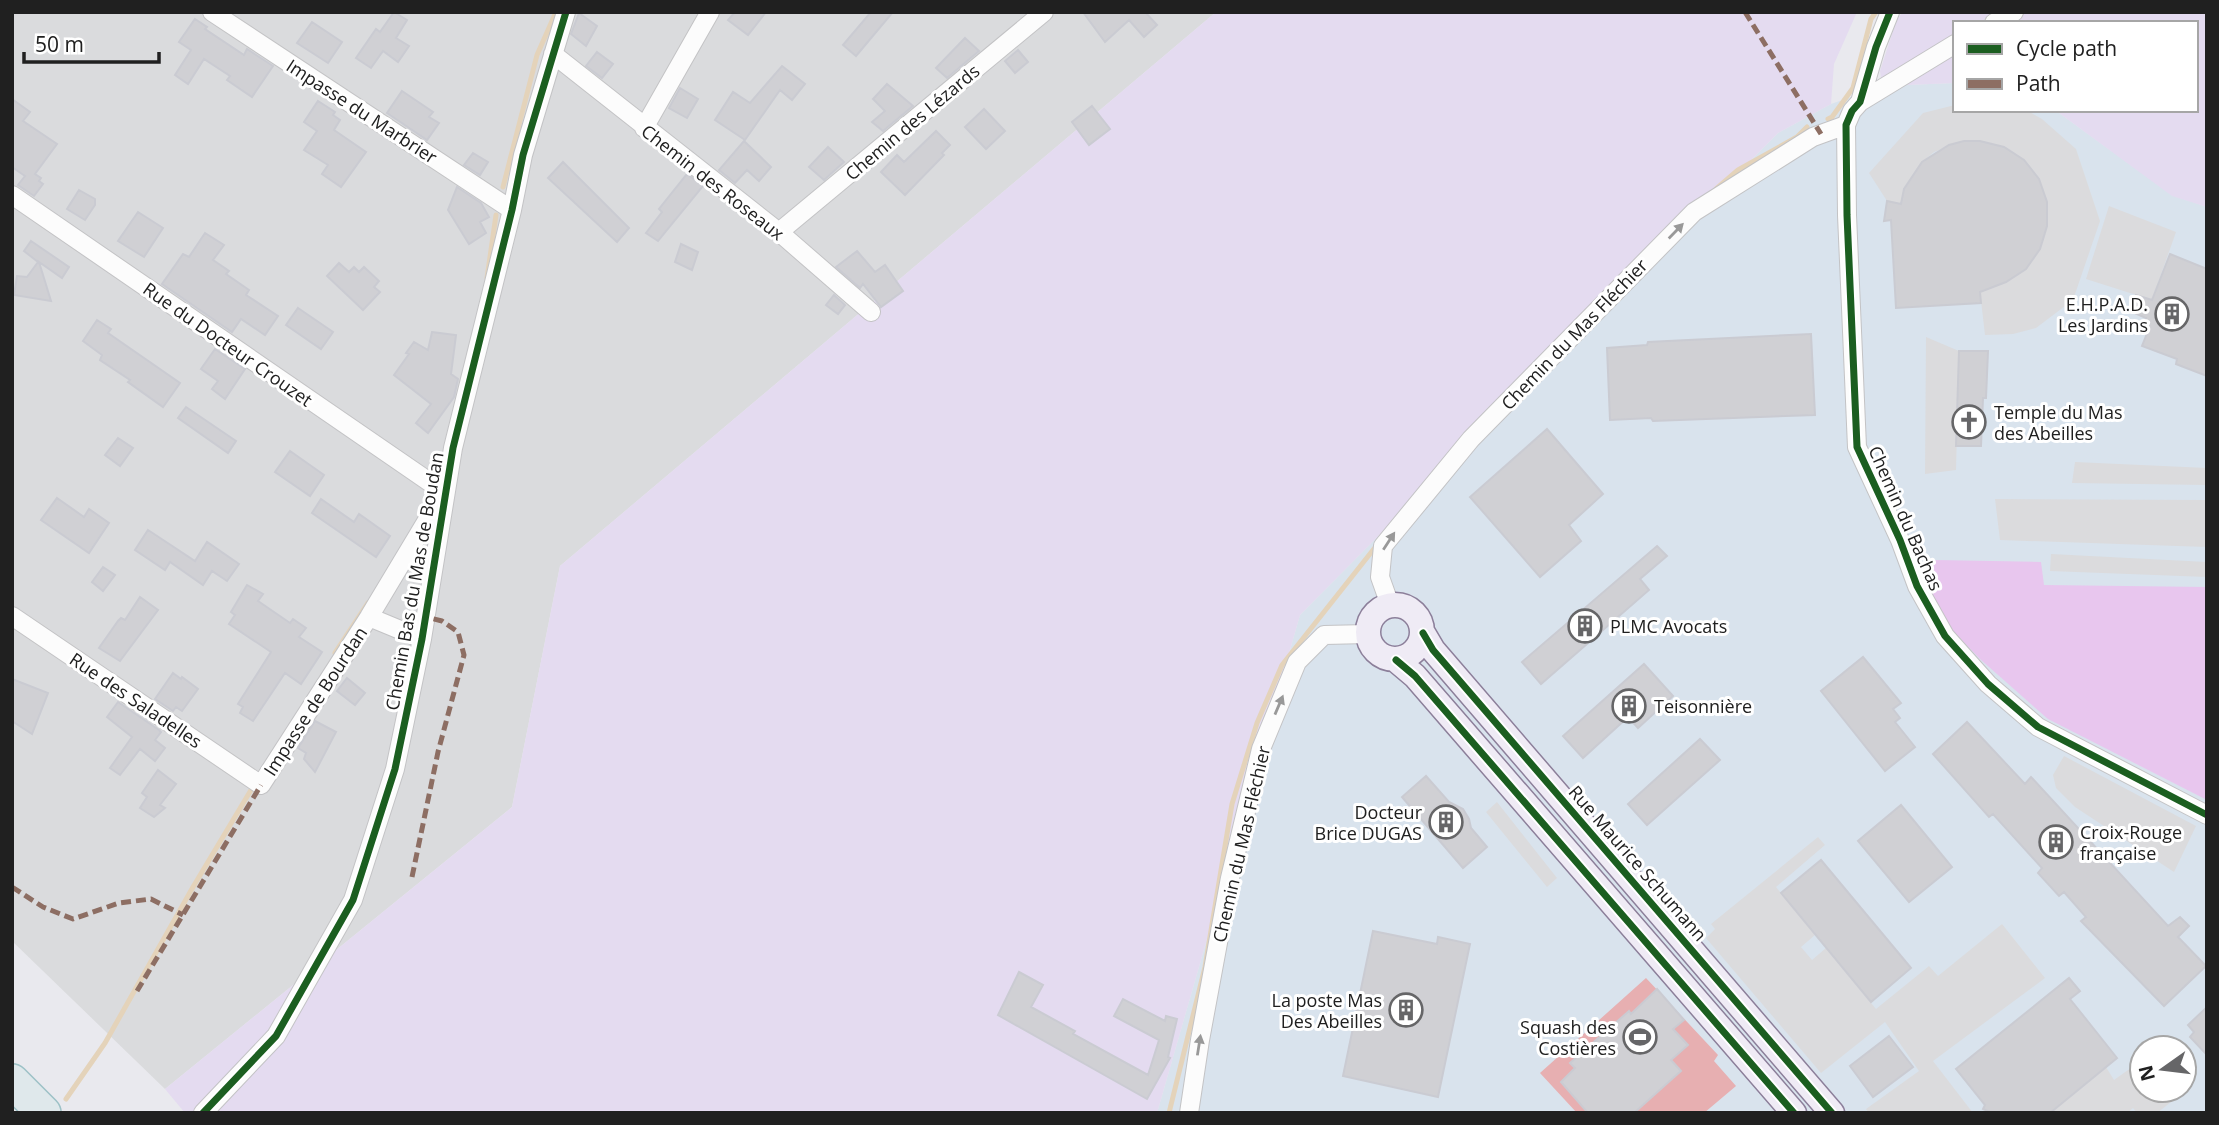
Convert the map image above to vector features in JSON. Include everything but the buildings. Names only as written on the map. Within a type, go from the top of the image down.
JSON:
[{"type":"highway","points":[[12,1082],[44,1113]]},
{"type":"main road","points":[[1396,660],[1416,650],[1423,633],[1421,623],[1414,612],[1404,606],[1390,606],[1373,616],[1368,634],[1376,652],[1382,657],[1396,660],[1415,676],[1794,1113]]},
{"type":"main road","name":"Rue Maurice Schumann","points":[[1423,633],[1433,650],[1832,1113]]},
{"type":"street","name":"Impasse du Marbrier","points":[[212,12],[512,210]]},
{"type":"street","name":"Chemin Bas du Mas de Boudan","points":[[203,1113],[276,1036],[353,900],[395,769],[422,639],[444,492],[523,155],[565,12]]},
{"type":"street","points":[[644,128],[710,12]]},
{"type":"street","name":"Chemin des Lézards","points":[[779,232],[1044,12]]},
{"type":"street","points":[[1860,102],[1876,47],[1890,12]]},
{"type":"street","points":[[1998,21],[2014,12]]},
{"type":"street","points":[[1846,125],[1852,111],[1860,102],[1953,45]]},
{"type":"street","name":"Chemin des Roseaux","points":[[553,54],[779,232],[872,312]]},
{"type":"street","name":"Chemin du Bachas","points":[[1846,125],[1857,447],[1900,540],[1917,586],[1945,636],[1988,684],[2038,727],[2207,815]]},
{"type":"street","name":"Chemin du Mas Fléchier","points":[[1390,606],[1380,577],[1383,546],[1471,439],[1694,212],[1813,137],[1846,125]]},
{"type":"street","name":"Rue du Docteur Crouzet","points":[[12,195],[444,492]]},
{"type":"street","name":"Impasse de Bourdan","points":[[261,785],[369,617],[444,492]]},
{"type":"street","name":"Rue des Saladelles","points":[[12,616],[261,785]]},
{"type":"street","name":"Impasse de Bourdan","points":[[369,617],[422,639]]},
{"type":"street","name":"Chemin du Mas Fléchier","points":[[1189,1113],[1230,878],[1261,749],[1297,662],[1324,635],[1368,634]]},
{"type":"shaded area","points":[[12,12],[1216,12],[560,566],[512,807],[165,1089],[12,941]]},
{"type":"shaded area","points":[[1216,12],[1857,12],[1834,64],[1831,104],[1778,133],[1300,615],[1157,1113],[185,1113],[165,1089],[512,807],[560,566]]},
{"type":"shaded area","points":[[1903,12],[2207,12],[2207,207],[2172,196],[2058,112],[2198,112],[2198,21],[1953,21],[1953,83],[1882,86],[1880,71],[1897,19]]},
{"type":"shaded area","points":[[1953,83],[1953,112],[2058,112],[2172,195],[2207,207],[2207,1113],[1157,1113],[1300,615],[1778,133],[1831,104],[1882,86]]},
{"type":"shaded area","points":[[1953,106],[1953,112],[2030,112],[2042,119],[2076,149],[2100,221],[2073,300],[2036,328],[2013,334],[1985,335],[1980,292],[2006,282],[2026,269],[2040,249],[2047,226],[2047,202],[1961,142],[1934,152],[1922,162],[1904,189],[1901,204],[1887,201],[1869,173],[1923,113]]},
{"type":"shaded area","points":[[2109,206],[2176,232],[2152,300],[2086,279]]},
{"type":"shaded area","points":[[1926,337],[1959,351],[1956,470],[1925,474]]},
{"type":"shaded area","points":[[2075,462],[2207,468],[2207,485],[2072,483]]},
{"type":"shaded area","points":[[1995,499],[2207,500],[2207,547],[2000,540]]},
{"type":"shaded area","points":[[2051,554],[2207,562],[2207,577],[2050,571]]},
{"type":"shaded area","points":[[1935,560],[2041,562],[2044,585],[2207,587],[2207,800],[2048,719],[1980,659],[1950,628],[1929,593],[1924,570]]},
{"type":"shaded area","points":[[2064,756],[2196,826],[2174,872],[2075,807],[2056,788],[2053,775]]},
{"type":"shaded area","points":[[1497,802],[1557,878],[1547,887],[1486,812]]},
{"type":"shaded area","points":[[1818,837],[1825,845],[1776,887],[1815,935],[1801,947],[1812,960],[1826,948],[1876,1009],[1929,966],[1938,976],[2002,924],[2045,978],[1933,1061],[1973,1113],[1869,1113],[1866,1109],[1919,1071],[1885,1022],[1821,1073],[1706,938],[1715,929],[1711,924]]},
{"type":"shaded area","name":"Squash des Costières","points":[[1646,978],[1718,1055],[1714,1061],[1736,1086],[1704,1113],[1577,1113],[1540,1073]]},
{"type":"shaded area","points":[[2106,1067],[2114,1080],[2128,1070],[2128,1104],[2168,1104],[2157,1113],[2137,1113],[2133,1108],[2127,1113],[2050,1113]]},
{"type":"waterway","points":[[503,187],[537,55],[556,12]]},
{"type":"waterway","points":[[1828,119],[1853,88],[1871,19],[1876,12]]},
{"type":"waterway","points":[[1716,189],[1738,170],[1797,137],[1807,127]]},
{"type":"waterway","points":[[487,278],[496,215]]},
{"type":"waterway","points":[[439,471],[444,457]]},
{"type":"waterway","points":[[1169,1113],[1205,967],[1232,804],[1257,723],[1282,665],[1377,545]]},
{"type":"waterway","points":[[335,653],[368,603]]},
{"type":"waterway","points":[[66,1099],[105,1043],[254,785]]},
{"type":"marked path","points":[[1745,12],[1821,134]]},
{"type":"marked path","points":[[412,877],[438,752],[464,655],[458,632],[442,621],[426,617]]},
{"type":"marked path","points":[[137,991],[261,785]]},
{"type":"marked path","points":[[12,887],[43,907],[73,919],[119,903],[151,899],[183,915]]},
{"type":"cycle path","points":[[203,1113],[276,1036],[353,900],[395,769],[422,639],[453,448],[523,155],[566,12]]},
{"type":"cycle path","points":[[1890,12],[1876,47],[1860,102],[1852,111],[1846,125],[1857,447],[1900,540],[1917,586],[1945,636],[1988,684],[2038,727],[2207,815]]},
{"type":"cycle path","points":[[1423,633],[1433,650],[1832,1113]]},
{"type":"cycle path","points":[[1396,660],[1415,676],[1794,1113]]},
{"type":"place","name":"E.H.P.A.D. Les Jardins","points":[[2172,314]]},
{"type":"place","name":"Temple du Mas des Abeilles","points":[[1969,422]]},
{"type":"place","name":"PLMC Avocats","points":[[1585,626]]},
{"type":"place","name":"Teisonnière","points":[[1629,706]]},
{"type":"place","name":"Docteur Brice DUGAS","points":[[1446,822]]},
{"type":"place","name":"Croix-Rouge française","points":[[2056,842]]},
{"type":"place","name":"La poste Mas Des Abeilles","points":[[1406,1010]]},
{"type":"place","name":"Squash des Costières","points":[[1640,1037]]}]
